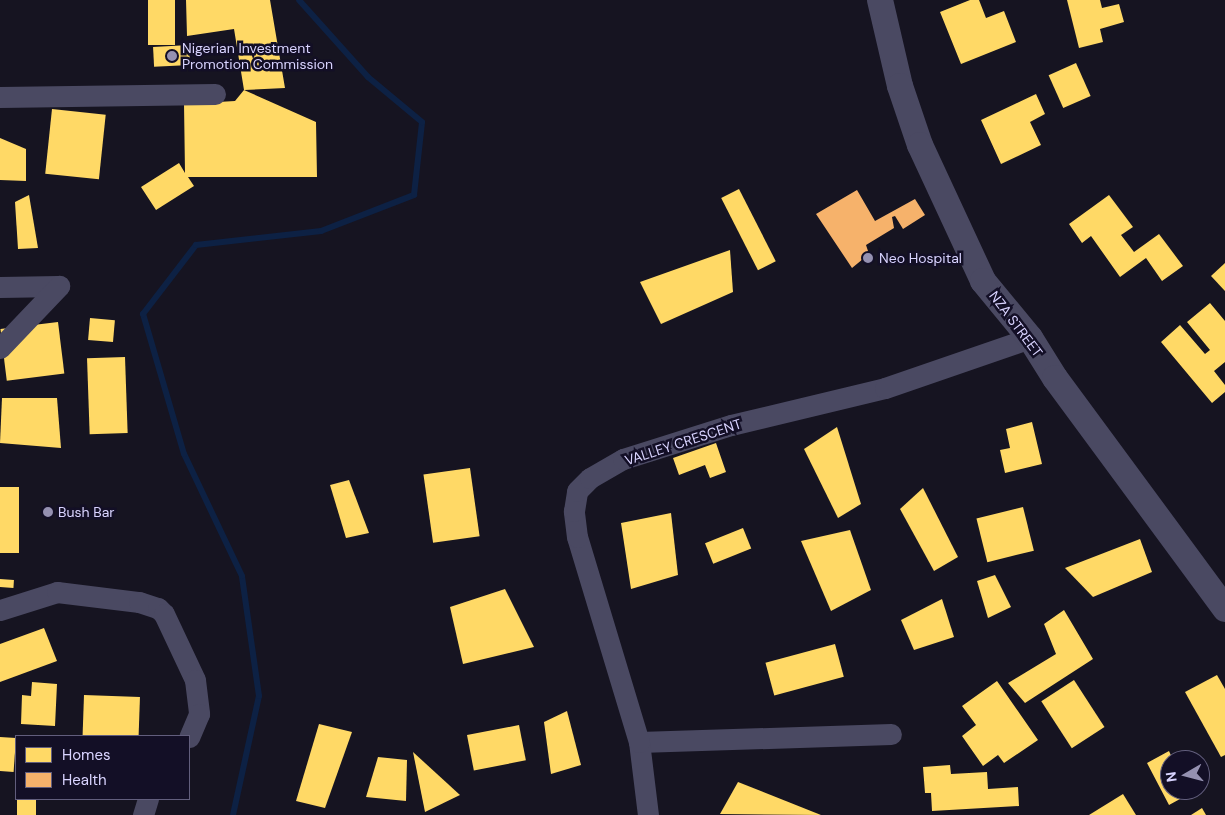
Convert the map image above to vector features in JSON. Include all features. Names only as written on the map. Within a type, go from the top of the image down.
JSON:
[{"type":"street","name":"NZA STREET","points":[[880,0],[900,86],[920,145],[947,208],[983,281],[1030,338],[1055,378],[1225,610]]},
{"type":"street","points":[[0,98],[215,94]]},
{"type":"street","points":[[0,287],[59,286],[0,348]]},
{"type":"street","name":"VALLEY CRESCENT","points":[[648,815],[639,742],[577,537],[574,511],[577,491],[590,478],[624,459],[731,424],[885,388],[1030,338]]},
{"type":"street","points":[[0,610],[57,592],[140,602],[158,608],[164,614],[195,680],[199,714],[190,735]]},
{"type":"street","points":[[639,742],[891,734]]},
{"type":"street","points":[[143,815],[148,800]]},
{"type":"building: Homes","points":[[148,0],[175,0],[175,45],[148,45]]},
{"type":"building: Homes","points":[[186,0],[270,0],[285,88],[244,90],[234,29],[187,36]]},
{"type":"building: Homes","points":[[970,0],[979,0],[986,18],[1004,11],[1016,42],[961,64],[940,12]]},
{"type":"building: Homes","points":[[1067,0],[1100,0],[1102,8],[1119,4],[1124,22],[1100,29],[1103,42],[1079,48]]},
{"type":"building: Homes","name":"Nigerian Investment Promotion Commission","points":[[189,45],[190,65],[154,67],[153,47]]},
{"type":"building: Homes","points":[[1076,63],[1091,96],[1063,108],[1049,75]]},
{"type":"building: Homes","points":[[244,90],[316,122],[317,177],[188,177],[194,186],[156,210],[141,187],[179,163],[185,173],[184,104],[235,101]]},
{"type":"building: Homes","points":[[1036,94],[1045,114],[1030,122],[1041,145],[1001,164],[981,120]]},
{"type":"building: Homes","points":[[52,109],[106,115],[99,179],[45,174]]},
{"type":"building: Homes","points":[[0,138],[26,149],[26,181],[0,180]]},
{"type":"building: Homes","points":[[739,189],[776,261],[758,270],[721,198]]},
{"type":"building: Homes","points":[[29,195],[38,248],[18,249],[15,202]]},
{"type":"building: Homes","points":[[1109,195],[1133,227],[1121,235],[1134,252],[1159,234],[1183,266],[1162,281],[1146,258],[1120,277],[1091,236],[1082,243],[1069,224]]},
{"type":"building: Homes","points":[[730,250],[733,292],[661,324],[640,282]]},
{"type":"building: Homes","points":[[1225,263],[1225,291],[1211,276]]},
{"type":"building: Homes","points":[[1210,303],[1225,321],[1225,362],[1214,371],[1225,385],[1225,392],[1212,403],[1161,342],[1180,325],[1205,354],[1210,350],[1187,322]]},
{"type":"building: Homes","points":[[90,318],[115,320],[113,342],[88,340]]},
{"type":"building: Homes","points":[[58,322],[64,374],[7,381],[0,329]]},
{"type":"building: Homes","points":[[125,357],[128,433],[90,434],[87,358]]},
{"type":"building: Homes","points":[[2,398],[57,398],[61,448],[0,443]]},
{"type":"building: Homes","points":[[1032,422],[1042,464],[1005,473],[1000,450],[1010,448],[1006,429]]},
{"type":"building: Homes","points":[[837,427],[861,504],[838,518],[804,449]]},
{"type":"building: Homes","points":[[716,443],[726,472],[710,478],[705,465],[679,475],[673,458]]},
{"type":"building: Homes","points":[[470,468],[480,536],[433,543],[423,475]]},
{"type":"building: Homes","points":[[349,480],[369,533],[346,538],[330,485]]},
{"type":"building: Homes","points":[[0,487],[19,487],[19,553],[0,553]]},
{"type":"building: Homes","points":[[923,488],[958,557],[934,571],[900,509]]},
{"type":"building: Homes","points":[[1023,507],[1034,551],[987,562],[976,519]]},
{"type":"building: Homes","points":[[671,513],[678,575],[631,589],[621,523]]},
{"type":"building: Homes","points":[[743,528],[751,548],[713,564],[705,543]]},
{"type":"building: Homes","points":[[850,530],[871,590],[831,611],[801,541]]},
{"type":"building: Homes","points":[[1140,539],[1152,572],[1093,597],[1065,568]]},
{"type":"building: Homes","points":[[995,575],[1011,607],[988,618],[977,581]]},
{"type":"building: Homes","points":[[0,579],[14,580],[13,588],[0,587]]},
{"type":"building: Homes","points":[[505,589],[534,647],[463,664],[450,607]]},
{"type":"building: Homes","points":[[942,599],[954,637],[914,650],[901,620]]},
{"type":"building: Homes","points":[[1064,610],[1093,659],[1025,703],[1008,683],[1056,654],[1044,624]]},
{"type":"building: Homes","points":[[44,628],[57,661],[0,682],[0,644]]},
{"type":"building: Homes","points":[[835,644],[844,677],[774,695],[765,663]]},
{"type":"building: Homes","points":[[1217,675],[1225,689],[1225,755],[1221,757],[1185,692]]},
{"type":"building: Homes","points":[[1074,680],[1104,727],[1072,748],[1041,701]]},
{"type":"building: Homes","points":[[997,681],[1038,740],[1004,763],[998,755],[983,766],[962,736],[976,725],[962,706]]},
{"type":"building: Homes","points":[[32,682],[57,684],[55,726],[21,724],[22,695],[31,696]]},
{"type":"building: Homes","points":[[84,695],[140,697],[139,735],[83,735]]},
{"type":"building: Homes","points":[[567,711],[581,765],[551,774],[544,722]]},
{"type":"building: Homes","points":[[319,724],[352,732],[325,808],[296,801]]},
{"type":"building: Homes","points":[[519,725],[526,760],[474,770],[467,735]]},
{"type":"building: Homes","points":[[0,737],[15,738],[14,772],[0,771]]},
{"type":"building: Homes","points":[[413,752],[460,795],[425,812]]},
{"type":"building: Homes","points":[[1160,756],[1160,788],[1147,763]]},
{"type":"building: Homes","points":[[378,757],[407,760],[406,801],[366,797]]},
{"type":"building: Homes","points":[[950,765],[951,774],[987,772],[988,789],[1018,787],[1019,806],[932,811],[931,793],[925,793],[923,767]]},
{"type":"building: Homes","points":[[738,782],[821,815],[720,814]]},
{"type":"building: Homes","points":[[1123,794],[1136,815],[1089,815]]},
{"type":"building: Homes","points":[[17,800],[36,800],[36,815],[17,815]]},
{"type":"building: Homes","points":[[1166,800],[1178,800],[1169,805]]},
{"type":"building: Homes","points":[[1202,808],[1206,815],[1191,815]]},
{"type":"building: Health","points":[[857,190],[875,221],[915,199],[925,215],[903,229],[895,216],[892,217],[894,228],[866,245],[869,254],[852,268],[816,214]]},
{"type":"waterway","points":[[233,815],[259,696],[242,576],[184,454],[143,314],[196,245],[321,231],[414,195],[422,122],[368,77],[299,0]]},
{"type":"place","name":"Nigerian Investment Promotion Commission","points":[[172,56]]},
{"type":"place","name":"Neo Hospital","points":[[868,258]]},
{"type":"place","name":"Bush Bar","points":[[48,512]]}]
